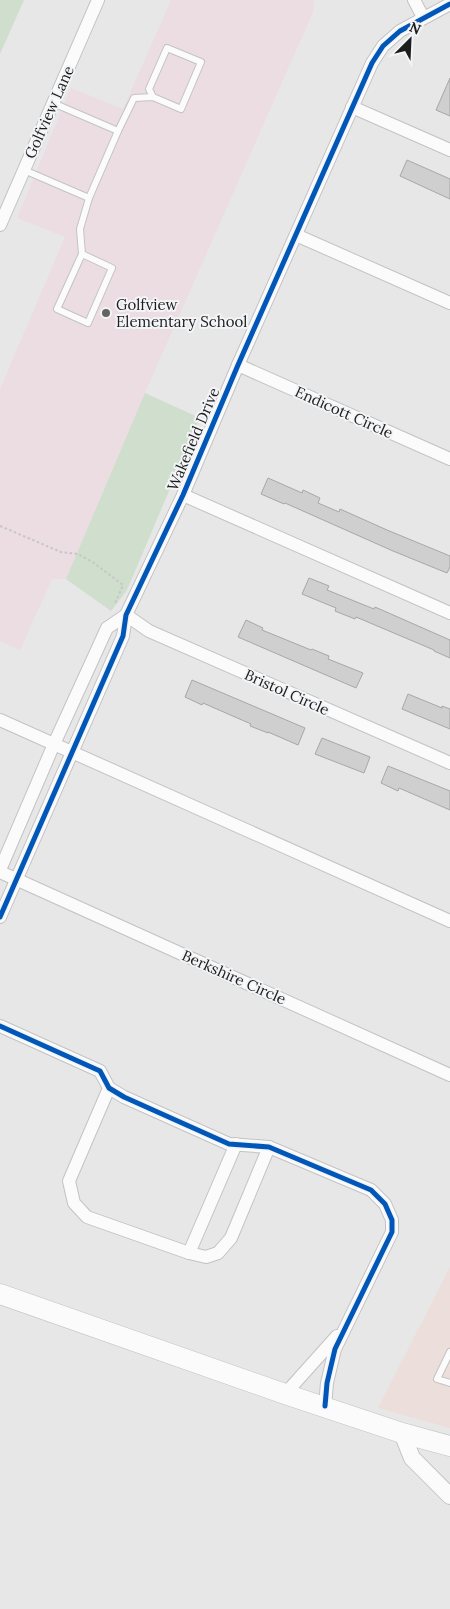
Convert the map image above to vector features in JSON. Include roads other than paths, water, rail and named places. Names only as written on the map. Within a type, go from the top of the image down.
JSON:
[{"type":"main road","points":[[0,1294],[285,1394],[402,1433],[450,1446]]},
{"type":"street","name":"Golfview Lane","points":[[0,224],[98,0]]},
{"type":"street","points":[[414,0],[423,17]]},
{"type":"street","name":"Wakefield Drive","points":[[0,917],[123,636],[126,615],[183,495],[238,365],[372,63],[383,46],[400,32],[423,17],[450,4]]},
{"type":"street","points":[[352,107],[450,150]]},
{"type":"street","points":[[296,236],[450,303]]},
{"type":"street","name":"Endicott Circle","points":[[238,365],[450,459]]},
{"type":"street","points":[[183,495],[450,613]]},
{"type":"street","name":"Wakefield Drive","points":[[0,871],[54,744],[107,628],[126,615]]},
{"type":"street","name":"Bristol Circle","points":[[126,615],[149,631],[450,763]]},
{"type":"street","points":[[0,720],[450,921]]},
{"type":"street","name":"Berkshire Circle","points":[[0,871],[450,1075]]},
{"type":"street","points":[[0,1026],[100,1072],[109,1088],[124,1097],[229,1144],[269,1147],[372,1190],[385,1204],[392,1220],[392,1232],[335,1349],[326,1383],[325,1406]]},
{"type":"street","points":[[109,1088],[70,1181],[74,1203],[87,1217],[189,1253],[206,1257],[218,1253],[231,1238],[269,1147]]},
{"type":"street","points":[[189,1253],[236,1144]]},
{"type":"street","points":[[285,1394],[346,1327]]},
{"type":"street","points":[[402,1433],[412,1458],[450,1496]]},
{"type":"lane","points":[[82,254],[112,268],[88,323],[57,309],[82,254],[80,229],[89,198],[118,130],[134,98],[153,97],[181,109],[201,62],[167,48],[149,89],[153,97]]},
{"type":"lane","points":[[53,103],[118,130]]},
{"type":"lane","points":[[24,170],[89,198]]},
{"type":"lane","points":[[450,1352],[437,1379],[450,1383]]},
{"type":"place","name":"Golfview Elementary School","points":[[106,313]]}]
